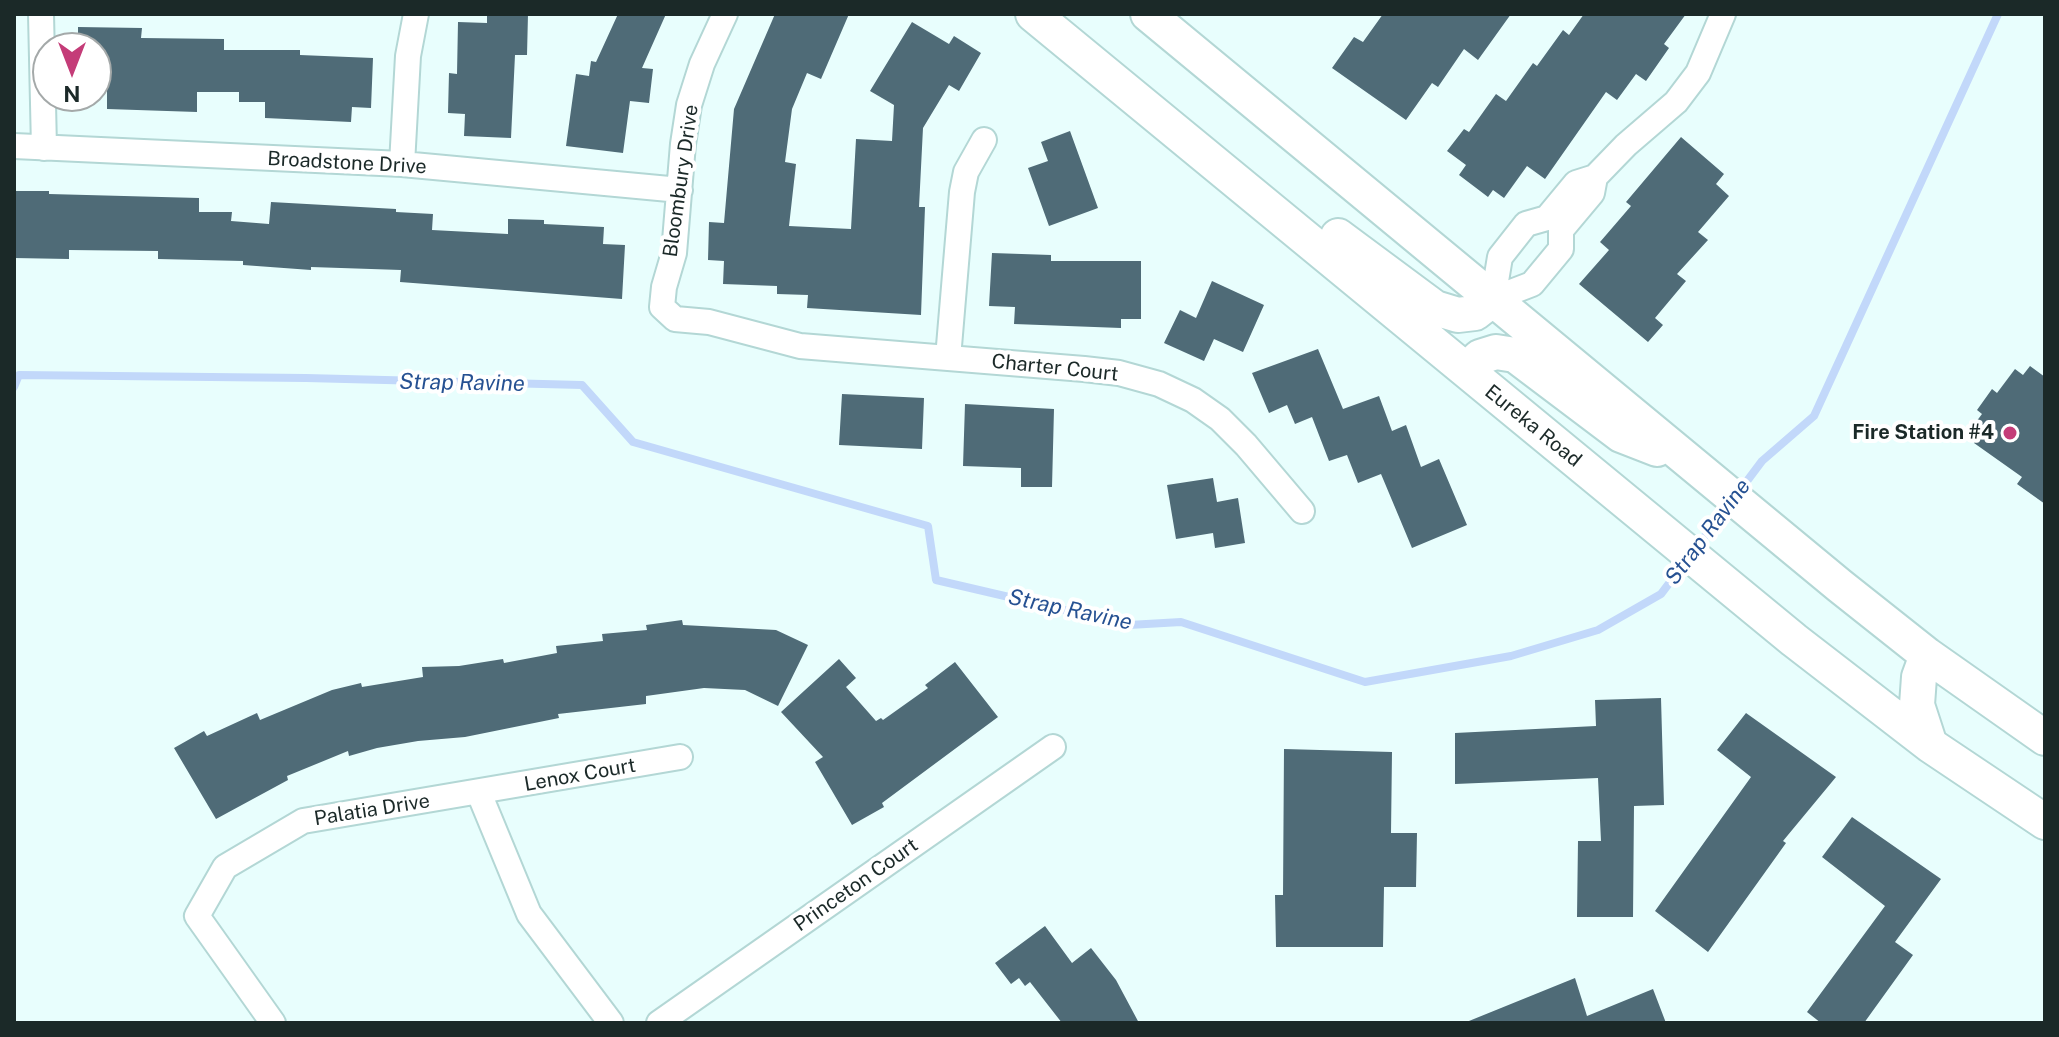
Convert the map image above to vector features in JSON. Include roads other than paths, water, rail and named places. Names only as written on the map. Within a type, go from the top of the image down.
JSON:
[{"type":"main road","name":"Eureka Road","points":[[1033,14],[1744,599],[1930,745],[2045,822]]},
{"type":"main road","points":[[1148,14],[1791,546],[1927,655],[2045,738]]},
{"type":"main road","points":[[1246,189],[1308,212],[1435,308],[1458,315],[1475,313],[1493,299]]},
{"type":"main road","points":[[1466,370],[1480,357],[1496,352],[1515,355],[1621,435],[1698,468]]},
{"type":"main road","points":[[1927,655],[1919,677],[1917,705],[1930,745]]},
{"type":"street","points":[[41,14],[44,148]]},
{"type":"street","points":[[402,164],[408,56],[416,14]]},
{"type":"street","name":"Bloombury Drive","points":[[662,307],[674,253],[689,105],[702,64],[725,14]]},
{"type":"street","points":[[1493,299],[1500,257],[1526,224],[1554,224],[1592,193],[1595,177],[1688,89],[1723,14]]},
{"type":"street","points":[[948,358],[962,192],[966,172],[984,140]]},
{"type":"street","name":"Broadstone Drive","points":[[14,146],[402,164],[680,190]]},
{"type":"street","points":[[1493,299],[1532,284],[1561,249],[1554,224]]},
{"type":"street","name":"Charter Court","points":[[662,307],[675,319],[709,322],[800,346],[1119,373],[1159,384],[1193,400],[1220,419],[1302,511]]},
{"type":"street","name":"Princeton Court","points":[[659,1023],[1053,747]]},
{"type":"street","name":"Lenox Court","points":[[479,793],[680,757]]},
{"type":"street","points":[[479,793],[529,914],[611,1023]]},
{"type":"street","name":"Palatia Drive","points":[[273,1023],[197,916],[225,867],[303,821],[479,793]]},
{"type":"waterway","name":"Strap Ravine","points":[[1738,493],[1762,461],[1814,416],[1998,14]]},
{"type":"waterway","name":"Strap Ravine","points":[[14,387],[19,375],[582,385],[633,442],[928,526],[936,580],[1129,625],[1181,622],[1365,682],[1511,656],[1598,630],[1661,594],[1686,561]]},
{"type":"waterway","name":"Strap Ravine","points":[[1694,550],[1730,504]]},
{"type":"place","name":"Fire Station #4","points":[[2010,433]]}]
